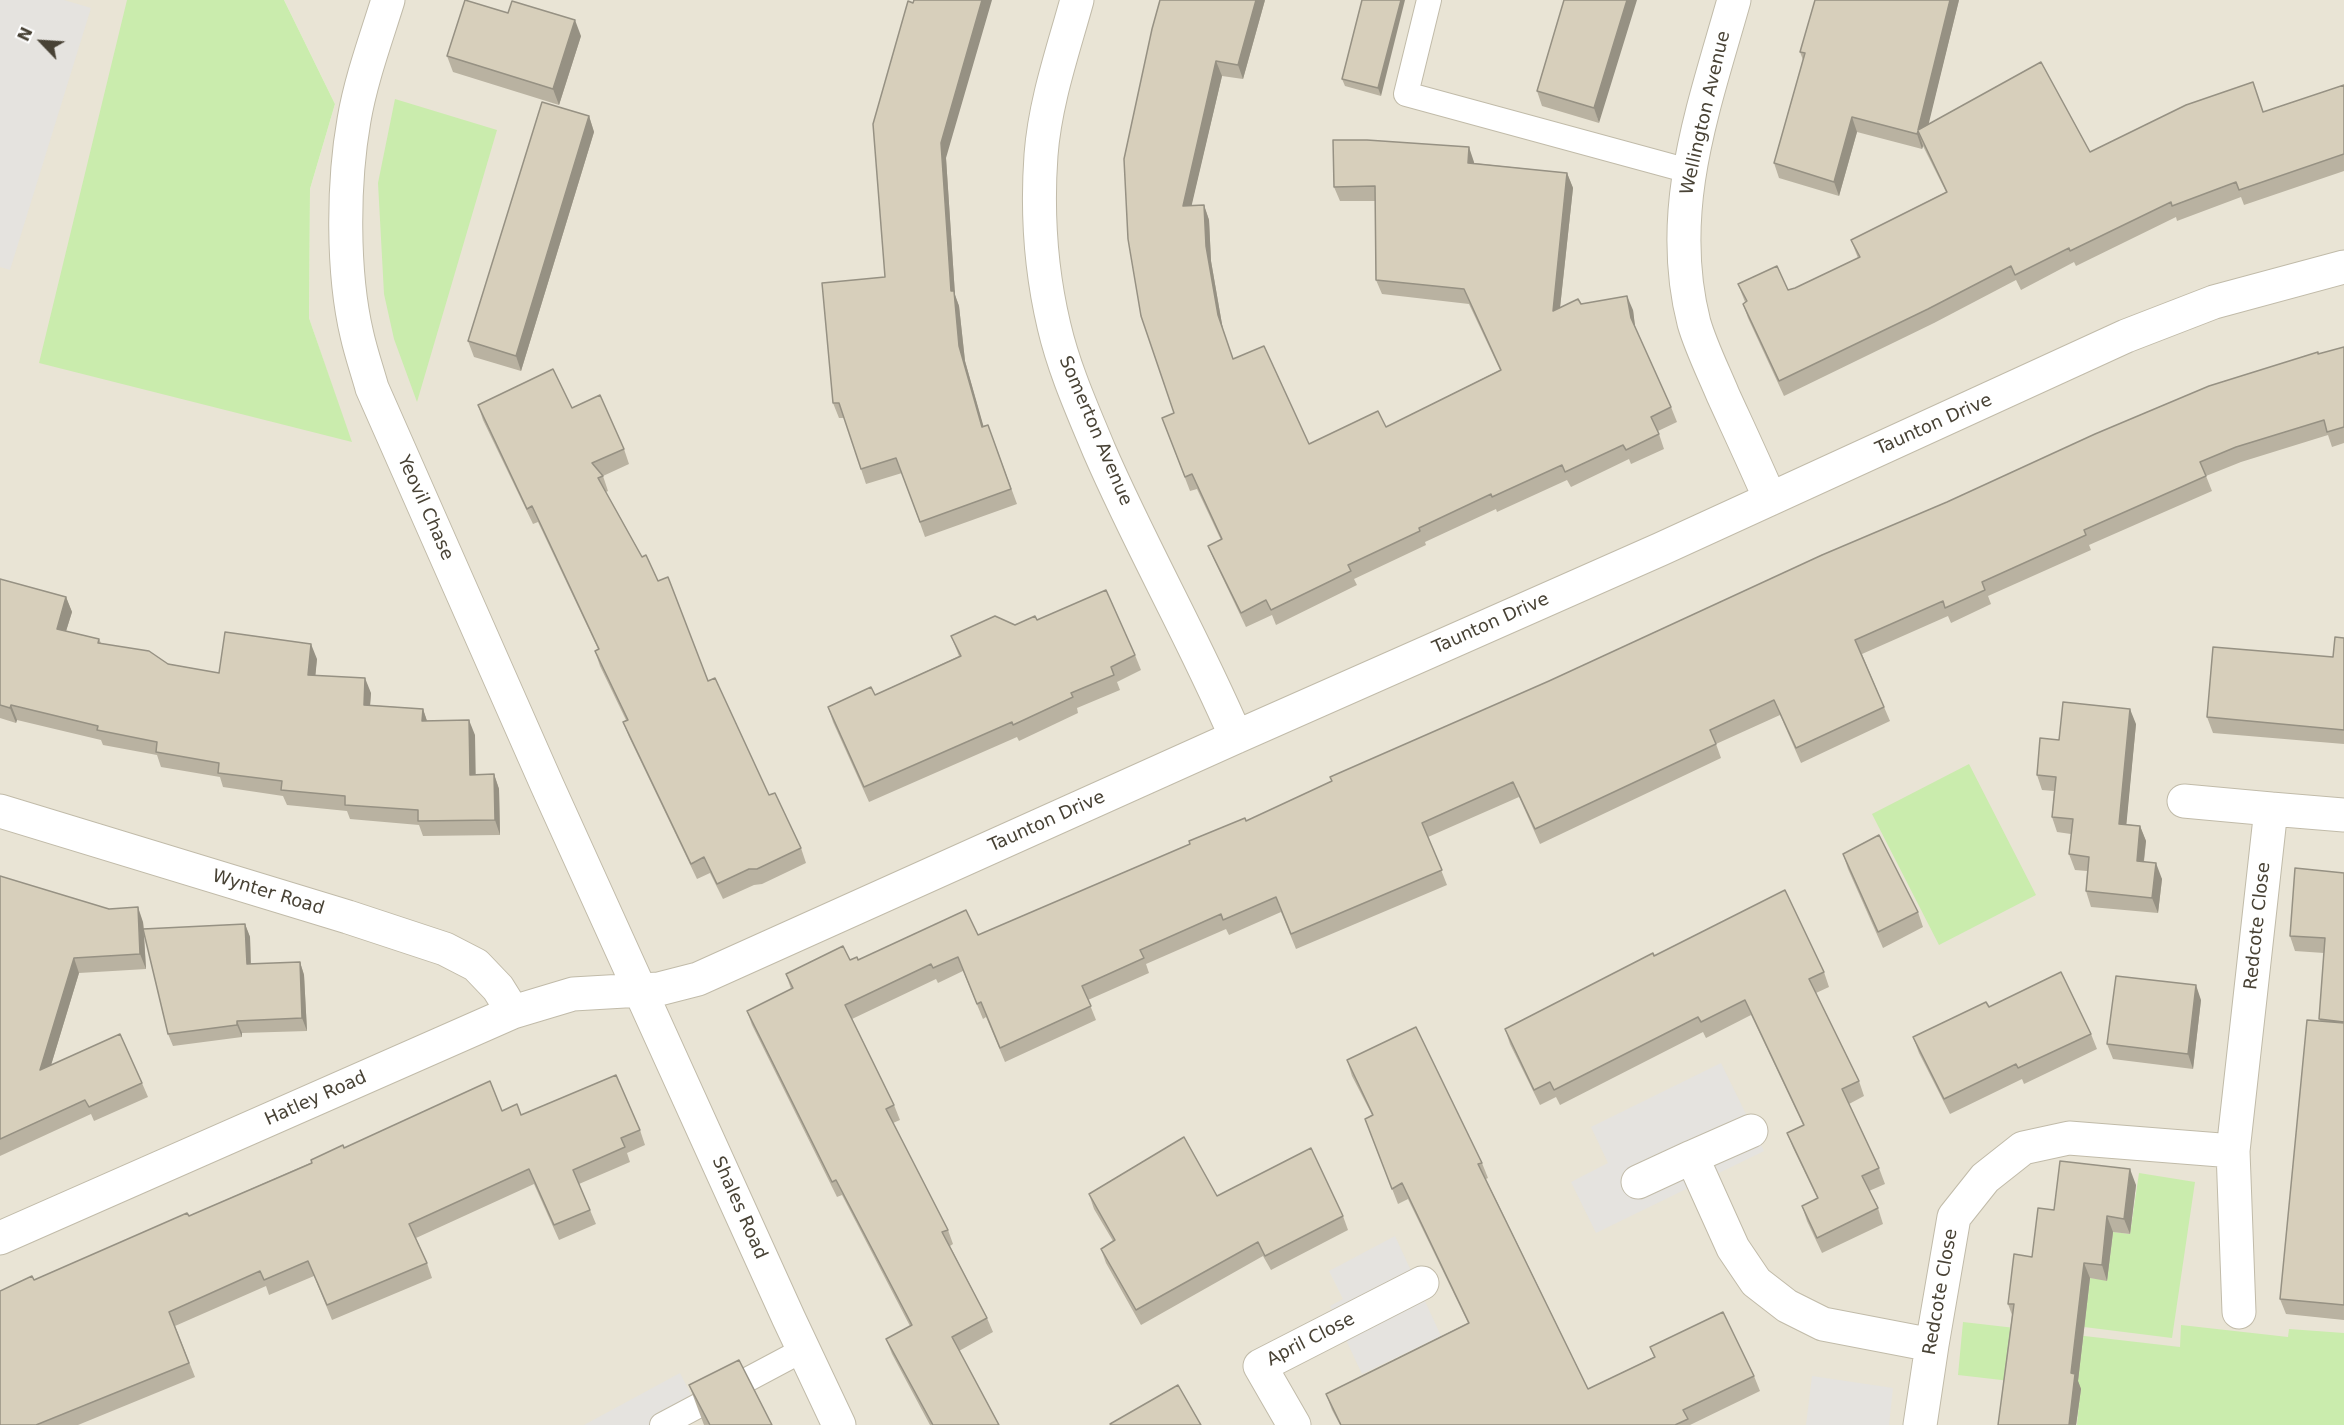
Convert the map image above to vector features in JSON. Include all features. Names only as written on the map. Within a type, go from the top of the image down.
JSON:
[{"type":"street","name":"Somerton Avenue","points":[[1077,0],[1053,90],[1041,153],[1040,227],[1046,284],[1054,325],[1065,364],[1109,474],[1236,736]]},
{"type":"street","name":"Wellington Avenue","points":[[1734,0],[1689,171],[1684,201],[1683,244],[1695,323],[1708,360],[1770,499]]},
{"type":"street","name":"Yeovil Chase","points":[[386,1],[354,119],[347,172],[347,243],[356,333],[372,388],[547,785],[641,990]]},
{"type":"street","name":"Taunton Drive","points":[[641,990],[698,979],[747,958],[1236,736],[1770,499],[2126,336],[2214,302],[2344,267]]},
{"type":"street","points":[[2184,801],[2344,815]]},
{"type":"street","name":"Redcote Close","points":[[2239,1312],[2233,1151],[2271,809]]},
{"type":"street","name":"Wynter Road","points":[[0,812],[445,948],[477,965],[498,988],[513,1012]]},
{"type":"street","name":"Hatley Road","points":[[0,1238],[513,1012],[573,994],[641,990]]},
{"type":"street","name":"Shales Road","points":[[641,990],[839,1425]]},
{"type":"street","points":[[1638,1182],[1751,1131]]},
{"type":"street","name":"Redcote Close","points":[[1920,1425],[1954,1217],[1985,1178],[2023,1149],[2069,1138],[2233,1151]]},
{"type":"street","points":[[1692,1157],[1733,1248],[1756,1282],[1786,1306],[1823,1324],[1932,1345]]},
{"type":"street","name":"April Close","points":[[1294,1425],[1260,1366],[1422,1283]]},
{"type":"lane","points":[[1429,0],[1406,94],[1689,171]]},
{"type":"lane","points":[[662,1425],[803,1350]]},
{"type":"shaded area","points":[[0,0],[128,0],[351,442],[309,318],[310,189],[335,104],[284,0],[2344,0],[2344,1425],[0,1425]]},
{"type":"shaded area","points":[[0,0],[64,0],[91,8],[10,270],[0,267]]},
{"type":"shaded area","points":[[1721,1063],[1764,1151],[1596,1233],[1571,1182],[1608,1163],[1591,1127]]},
{"type":"shaded area","points":[[1395,1236],[1441,1336],[1362,1374],[1330,1306],[1343,1299],[1329,1271]]},
{"type":"shaded area","points":[[680,1373],[702,1416],[686,1425],[584,1425]]},
{"type":"shaded area","points":[[1812,1376],[1893,1388],[1889,1425],[1806,1425]]},
{"type":"green space","points":[[127,0],[284,0],[335,104],[310,189],[309,318],[352,442],[39,363]]},
{"type":"green space","points":[[395,99],[497,130],[417,402],[394,339],[384,294],[378,183]]},
{"type":"green space","points":[[1969,764],[2036,895],[1939,945],[1872,814]]},
{"type":"green space","points":[[2139,1173],[2195,1182],[2172,1338],[2084,1327],[2090,1278],[2107,1280],[2113,1232],[2130,1234]]},
{"type":"green space","points":[[1963,1322],[2180,1347],[2181,1325],[2288,1337],[2289,1329],[2344,1333],[2344,1425],[2077,1425],[2080,1389],[1958,1375]]},
{"type":"building","points":[[465,0],[508,13],[512,1],[575,20],[553,89],[447,56]]},
{"type":"building","points":[[914,0],[982,0],[941,143],[951,291],[954,291],[959,346],[982,427],[988,425],[1011,489],[920,522],[896,458],[861,469],[839,403],[833,403],[822,283],[885,277],[873,124],[908,1],[913,3]]},
{"type":"building","points":[[1160,0],[1256,0],[1238,65],[1216,61],[1183,206],[1204,205],[1206,246],[1218,315],[1233,359],[1264,346],[1309,444],[1378,411],[1386,427],[1501,370],[1464,289],[1376,280],[1375,186],[1334,187],[1333,140],[1469,147],[1468,163],[1567,173],[1553,311],[1578,299],[1581,304],[1627,296],[1631,318],[1671,407],[1651,417],[1659,434],[1626,450],[1623,445],[1565,472],[1562,465],[1492,497],[1491,494],[1348,565],[1351,571],[1271,610],[1266,600],[1241,613],[1208,546],[1222,539],[1192,474],[1185,477],[1162,418],[1174,413],[1141,316],[1128,239],[1124,159]]},
{"type":"building","points":[[1362,0],[1401,0],[1378,88],[1342,79]]},
{"type":"building","points":[[1564,0],[1627,0],[1594,108],[1537,91]]},
{"type":"building","points":[[1815,0],[1950,0],[1918,130],[2041,62],[2090,152],[2186,105],[2253,82],[2263,112],[2344,85],[2344,154],[2239,190],[2236,182],[2172,206],[2171,202],[2015,275],[2011,266],[1779,381],[1743,304],[1747,301],[1738,284],[1777,266],[1788,290],[1795,288],[1860,257],[1851,240],[1947,192],[1918,131],[1917,134],[1852,117],[1834,182],[1774,163],[1805,53],[1800,52]]},
{"type":"building","points":[[542,102],[589,116],[516,356],[468,341]]},
{"type":"building","points":[[2344,347],[2344,427],[2327,432],[2324,420],[2236,447],[2200,462],[2206,476],[2084,530],[2086,535],[1982,582],[1985,590],[1945,608],[1943,601],[1855,640],[1884,707],[1796,748],[1774,700],[1710,730],[1716,744],[1535,829],[1513,782],[1422,823],[1442,870],[1291,934],[1276,897],[1223,920],[1221,914],[1140,950],[1144,958],[1082,986],[1091,1006],[1000,1048],[981,1002],[977,1004],[958,957],[933,968],[931,964],[845,1005],[894,1105],[886,1109],[948,1230],[942,1232],[987,1318],[952,1337],[999,1425],[933,1425],[886,1339],[912,1325],[836,1180],[832,1182],[747,1011],[793,988],[786,974],[843,946],[850,960],[857,957],[858,960],[966,910],[978,935],[1190,844],[1189,841],[1245,818],[1246,821],[1332,781],[1330,777],[1549,681],[1822,555],[1947,502],[2095,434],[2209,386],[2318,352],[2318,354]]},
{"type":"building","points":[[553,369],[572,408],[600,395],[624,449],[592,463],[603,476],[598,478],[642,557],[646,555],[658,581],[668,577],[708,681],[715,678],[769,795],[775,793],[801,848],[757,869],[749,869],[717,884],[704,857],[691,864],[623,722],[628,720],[595,651],[599,649],[532,506],[527,509],[478,405]]},
{"type":"building","points":[[0,579],[66,597],[57,629],[99,639],[98,643],[149,651],[168,664],[219,673],[225,632],[311,644],[308,675],[365,678],[364,705],[423,709],[422,721],[469,720],[470,775],[494,774],[495,820],[418,821],[418,810],[345,805],[345,796],[281,790],[282,781],[218,773],[219,763],[156,752],[157,742],[97,730],[98,726],[11,705],[10,708],[0,705]]},
{"type":"building","points":[[1106,590],[1135,655],[1111,667],[1114,675],[1071,693],[1073,697],[1013,725],[1012,722],[864,787],[828,707],[871,687],[875,695],[961,656],[951,636],[995,616],[1015,625],[1035,616],[1037,620]]},
{"type":"building","points":[[2335,637],[2344,638],[2344,730],[2207,717],[2213,647],[2333,657]]},
{"type":"building","points":[[2063,702],[2130,709],[2119,824],[2140,826],[2137,861],[2156,863],[2152,898],[2086,891],[2089,857],[2069,854],[2073,819],[2052,817],[2056,777],[2037,775],[2040,738],[2059,740]]},
{"type":"building","points":[[1879,835],[1918,912],[1878,932],[1843,854]]},
{"type":"building","points":[[2295,868],[2344,873],[2344,1022],[2319,1019],[2325,938],[2290,936]]},
{"type":"building","points":[[0,876],[109,909],[138,907],[140,954],[74,958],[40,1070],[120,1034],[142,1083],[89,1107],[85,1100],[0,1139]]},
{"type":"building","points":[[1785,890],[1824,972],[1809,979],[1859,1081],[1842,1089],[1879,1168],[1862,1176],[1878,1208],[1817,1238],[1802,1206],[1818,1198],[1787,1133],[1804,1125],[1745,1000],[1701,1022],[1698,1017],[1554,1090],[1550,1082],[1534,1090],[1505,1029],[1653,953],[1654,956]]},
{"type":"building","points":[[245,924],[247,964],[300,962],[302,1018],[237,1021],[237,1025],[168,1034],[143,929]]},
{"type":"building","points":[[2061,972],[2091,1034],[2018,1068],[2016,1064],[1944,1099],[1913,1037],[1986,1002],[1989,1007]]},
{"type":"building","points":[[2116,976],[2196,985],[2188,1054],[2107,1044]]},
{"type":"building","points":[[2307,1020],[2344,1023],[2344,1305],[2280,1299]]},
{"type":"building","points":[[1416,1027],[1482,1163],[1478,1164],[1588,1389],[1655,1357],[1650,1347],[1723,1312],[1754,1376],[1683,1410],[1688,1419],[1675,1425],[1341,1425],[1326,1394],[1469,1323],[1402,1183],[1392,1189],[1365,1119],[1373,1115],[1347,1060]]},
{"type":"building","points":[[616,1075],[640,1130],[621,1138],[625,1147],[573,1170],[590,1210],[554,1225],[529,1169],[409,1224],[427,1263],[327,1305],[308,1261],[264,1280],[260,1271],[169,1312],[189,1363],[36,1425],[0,1425],[0,1291],[32,1276],[34,1280],[187,1213],[189,1216],[312,1163],[311,1160],[343,1145],[344,1148],[490,1081],[502,1111],[517,1104],[521,1115]]},
{"type":"building","points":[[1184,1137],[1217,1196],[1311,1148],[1343,1216],[1265,1256],[1258,1242],[1136,1310],[1101,1249],[1115,1240],[1089,1194]]},
{"type":"building","points":[[2060,1161],[2130,1169],[2124,1219],[2107,1216],[2102,1265],[2084,1263],[2071,1373],[2075,1374],[2069,1425],[1998,1425],[2014,1304],[2008,1304],[2014,1254],[2032,1257],[2038,1208],[2054,1210]]},
{"type":"building","points":[[739,1360],[772,1425],[710,1425],[689,1385]]},
{"type":"building","points":[[1178,1385],[1201,1425],[1110,1424]]}]
